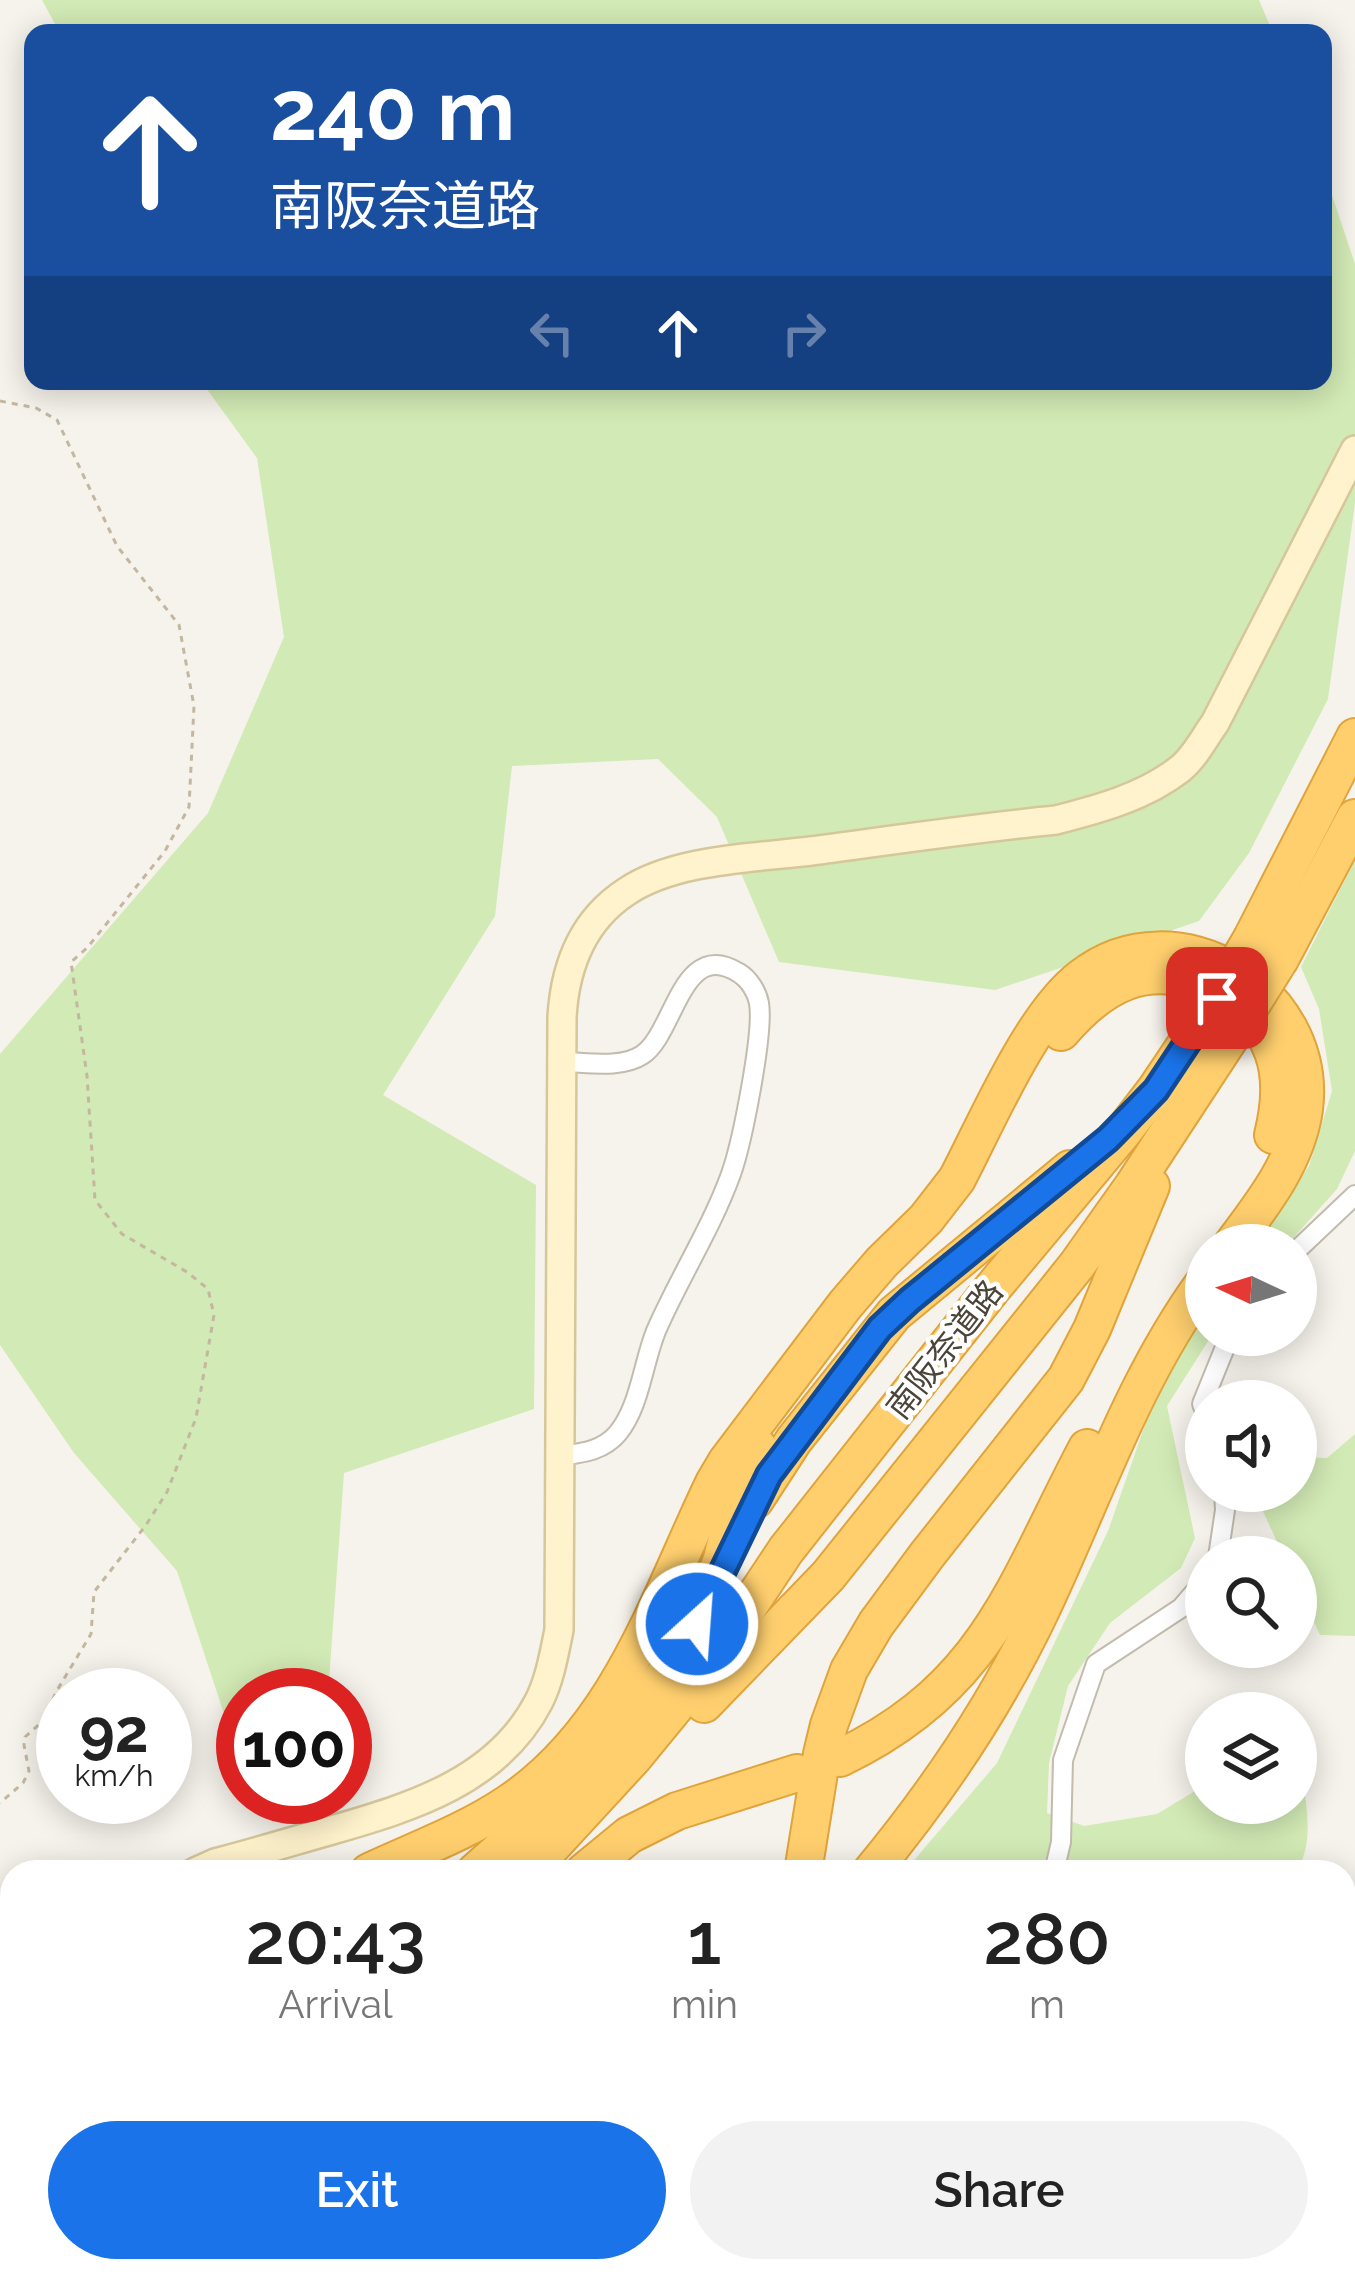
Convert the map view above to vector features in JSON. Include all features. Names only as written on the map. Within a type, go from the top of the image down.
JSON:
[{"type":"highway","name":"南阪奈道路","points":[[1266,949],[1355,737]]},
{"type":"highway","name":"南阪奈道路","points":[[540,1860],[711,1664],[786,1550],[991,1290],[1170,1098],[1355,818]]},
{"type":"highway","points":[[396,1860],[512,1802],[578,1742],[631,1659],[727,1461],[854,1293],[942,1201],[1040,1025],[1078,980],[1099,966],[1150,950],[1195,953],[1255,986],[1284,1018],[1303,1064],[1304,1113],[1271,1190],[1247,1224]]},
{"type":"highway","points":[[697,1624],[753,1455],[875,1294],[958,1209],[1057,1037],[1090,1002],[1110,989],[1152,976],[1207,985],[1253,1018],[1272,1049],[1280,1088],[1274,1132],[1254,1179],[1224,1224]]},
{"type":"highway","name":"南阪奈道路","points":[[564,1860],[645,1764],[828,1576],[1077,1265],[1133,1186],[1170,1098]]},
{"type":"highway","points":[[805,1860],[822,1754],[849,1670],[927,1555],[1073,1367],[1092,1329],[1170,1098]]},
{"type":"highway","points":[[489,1860],[608,1748],[658,1685],[697,1624],[769,1475],[880,1328],[1108,1139],[1170,1098]]},
{"type":"highway","points":[[840,1758],[922,1709],[970,1661],[991,1632],[1141,1348],[1185,1282]]},
{"type":"highway","points":[[880,1860],[934,1792],[995,1700],[1061,1566],[1122,1423],[1185,1313]]},
{"type":"highway","points":[[599,1860],[629,1835],[677,1811],[797,1773]]},
{"type":"street","points":[[226,1860],[373,1819],[445,1791],[475,1774],[523,1729],[541,1699],[559,1630],[564,987],[579,944],[608,907],[647,880],[694,866],[1056,820],[1107,807],[1180,769],[1215,723],[1355,450]]},
{"type":"street","points":[[560,1456],[601,1448],[624,1424],[655,1334],[724,1191],[740,1141],[751,1078],[759,1005],[755,990],[742,974],[708,967],[691,976],[660,1037],[644,1054],[628,1061],[561,1062]]},
{"type":"street","points":[[1317,1231],[1355,1195]]},
{"type":"street","points":[[1057,1860],[1064,1760],[1096,1664],[1185,1603]]},
{"type":"path","points":[[0,401],[36,407],[57,420],[117,546],[178,625],[194,706],[188,807],[165,851],[71,962],[87,1076],[95,1200],[122,1234],[208,1289],[214,1315],[196,1418],[167,1492],[94,1592],[91,1634],[45,1719],[26,1736],[28,1771],[23,1783],[0,1803]]},
{"type":"green space","points":[[42,0],[1259,0],[1269,24],[55,24]]},
{"type":"green space","points":[[1332,195],[1355,264],[1355,503],[1328,699],[1249,853],[1199,921],[995,990],[779,962],[717,817],[658,759],[512,766],[495,916],[383,1095],[536,1185],[534,1409],[344,1473],[330,1668],[216,1668],[216,1689],[177,1571],[74,1453],[0,1345],[0,1054],[208,813],[284,637],[257,458],[208,390],[1332,390]]},
{"type":"green space","points":[[1355,860],[1355,1151],[1337,1189],[1306,1224],[1267,1224],[1309,1166],[1332,1091],[1319,1009],[1301,967]]},
{"type":"green space","points":[[1185,1343],[1185,1356],[1199,1356],[1167,1406],[1185,1512],[1189,1512],[1195,1536],[1185,1536],[1181,1568],[1110,1623],[1068,1686],[1049,1763],[1047,1813],[1084,1826],[1157,1814],[1185,1797],[1185,1824],[1308,1824],[1302,1860],[914,1860],[997,1763],[1108,1531],[1161,1379]]},
{"type":"green space","points":[[1355,1434],[1355,1636],[1320,1635],[1317,1628],[1317,1536],[1274,1536],[1263,1512],[1317,1512],[1317,1458],[1327,1458]]},
{"type":"route","points":[[697,1624],[769,1475],[880,1328],[1108,1139],[1156,1090],[1217,998]]}]
